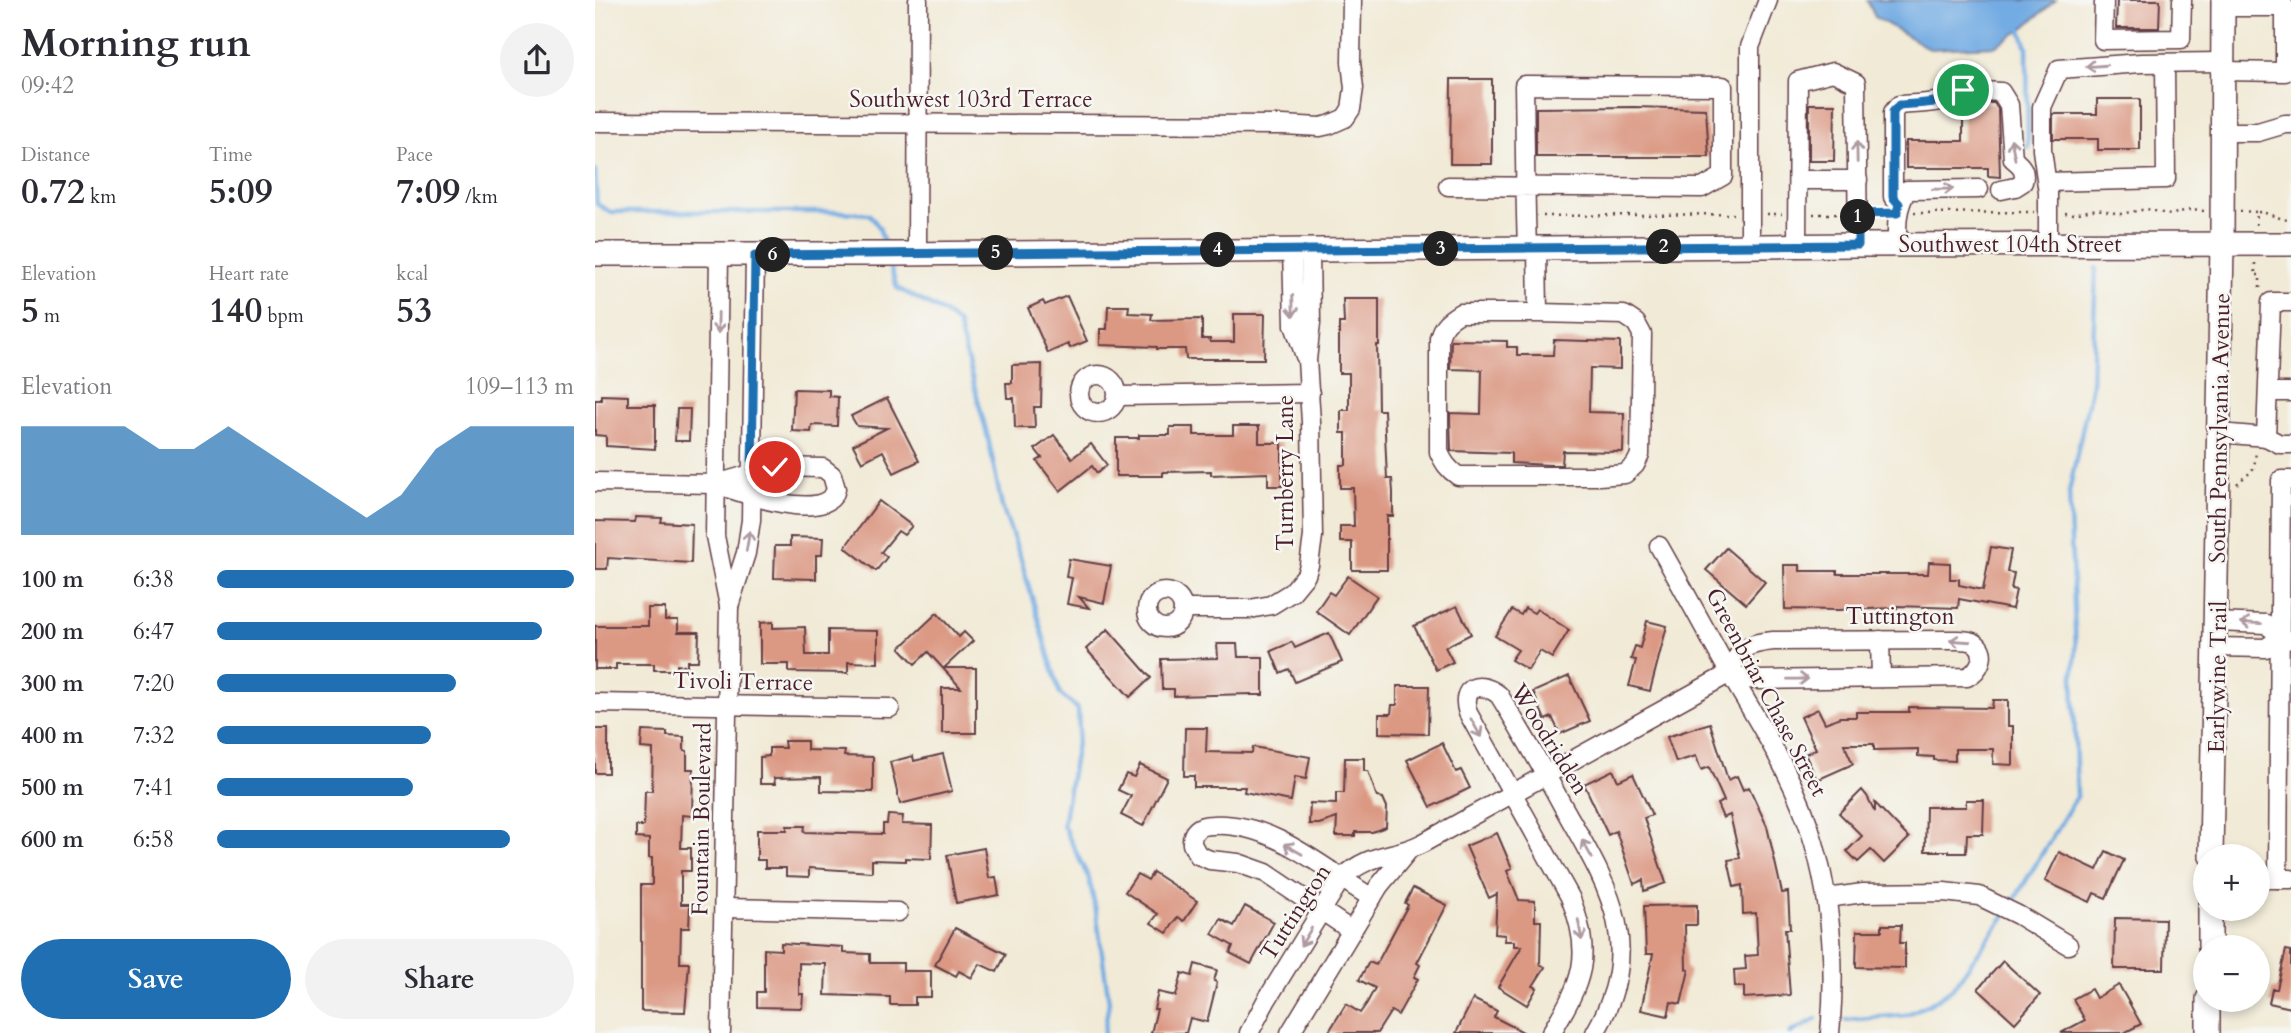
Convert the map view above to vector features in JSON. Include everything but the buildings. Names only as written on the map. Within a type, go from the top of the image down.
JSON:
[{"type":"main road","name":"South Pennsylvania Avenue","points":[[2211,844],[2222,244],[2223,3]]},
{"type":"main road","name":"Southwest 104th Street","points":[[595,254],[2291,244]]},
{"type":"street","points":[[907,254],[916,123],[918,0]]},
{"type":"street","name":"Southwest 103rd Terrace","points":[[599,122],[1269,124],[1320,127],[1345,118],[1351,109],[1352,0]]},
{"type":"street","points":[[1751,246],[1750,47],[1768,0]]},
{"type":"street","points":[[2104,0],[2103,40],[2181,39],[2182,0]]},
{"type":"street","points":[[2048,244],[2042,107],[2059,69],[2165,63],[2285,72],[2285,7],[2223,3]]},
{"type":"street","points":[[2047,182],[2166,179],[2165,63]]},
{"type":"street","points":[[1797,246],[1798,81],[1833,72],[1856,83],[1858,245]]},
{"type":"street","points":[[1448,186],[1525,186],[1702,188],[1723,176],[1723,86],[1524,85],[1525,186],[1526,216],[1538,313]]},
{"type":"street","points":[[1979,189],[1901,202],[1893,197],[1893,112],[1899,105],[1934,103],[1956,96],[1963,90],[2001,92],[2009,105],[2013,159],[2021,166],[2025,175],[2023,183],[2001,190]]},
{"type":"street","points":[[2222,132],[2258,132],[2291,124]]},
{"type":"street","points":[[1798,180],[1858,180]]},
{"type":"street","points":[[1897,245],[1901,202]]},
{"type":"street","name":"Turnberry Lane","points":[[1183,609],[1260,608],[1271,605],[1292,592],[1306,575],[1312,554],[1313,536],[1307,360],[1311,323],[1301,249]]},
{"type":"street","name":"Fountain Boulevard","points":[[719,255],[715,536],[729,607],[721,1033]]},
{"type":"street","name":"Fountain Boulevard","points":[[729,607],[750,540],[755,255]]},
{"type":"street","points":[[2262,436],[2268,392],[2265,302],[2291,302]]},
{"type":"street","points":[[1460,313],[1538,313],[1624,315],[1636,323],[1642,334],[1640,454],[1635,465],[1625,474],[1458,476],[1443,462],[1439,452],[1439,338],[1442,328],[1460,313]]},
{"type":"street","points":[[2268,392],[2291,392]]},
{"type":"street","points":[[1117,396],[1310,393]]},
{"type":"street","points":[[2219,433],[2262,436],[2280,444],[2291,444]]},
{"type":"street","points":[[595,482],[716,484],[775,467],[823,468],[832,475],[836,489],[830,500],[814,505],[782,504],[716,484]]},
{"type":"street","points":[[2285,879],[2280,750],[2286,670],[2281,480],[2291,480]]},
{"type":"street","name":"Greenbriar Chase Street","points":[[1659,546],[1757,718],[1800,804],[1814,840],[1826,898],[1834,971],[1830,1033]]},
{"type":"street","points":[[2216,622],[2266,624],[2286,639]]},
{"type":"street","points":[[2215,647],[2266,648],[2286,639]]},
{"type":"street","points":[[1880,640],[1881,678]]},
{"type":"street","name":"Tuttington","points":[[1249,1033],[1341,879],[1362,863],[1392,853],[1408,851],[1730,673],[1736,657],[1744,647],[1759,642],[1965,640],[1976,644],[1982,654],[1978,668],[1974,674],[1967,677],[1760,680],[1730,673]]},
{"type":"street","name":"Woodridden","points":[[1555,1031],[1578,983],[1582,949],[1581,926],[1570,897],[1468,713],[1465,699],[1471,689],[1486,687],[1499,695],[1601,875],[1615,911],[1619,955],[1617,971],[1608,1007],[1595,1033]]},
{"type":"street","name":"Tivoli Terrace","points":[[595,703],[890,708]]},
{"type":"street","points":[[2280,750],[2291,730]]},
{"type":"street","points":[[1352,931],[1266,873],[1238,863],[1210,860],[1198,855],[1192,844],[1194,831],[1200,827],[1220,824],[1261,832],[1319,864],[1372,898]]},
{"type":"street","name":"Tuttington","points":[[1290,1033],[1379,886],[1408,851]]},
{"type":"street","points":[[1826,898],[1863,893],[1944,892],[1971,895],[1991,901],[2068,945]]},
{"type":"street","points":[[724,908],[898,912]]},
{"type":"path","points":[[1901,202],[2074,214],[2097,209],[2120,214],[2147,209],[2170,215],[2187,210],[2266,212],[2279,220],[2291,220]]},
{"type":"path","points":[[2257,212],[2255,275],[2260,275],[2265,302]]},
{"type":"path","points":[[1526,216],[1738,214]]},
{"type":"path","points":[[1798,214],[1858,214]]},
{"type":"path","points":[[2237,484],[2255,468],[2262,436]]},
{"type":"water","points":[[1867,0],[2056,0],[2020,31],[1994,46],[1930,49],[1875,17]]},
{"type":"waterway","points":[[2020,27],[2027,47],[2028,147]]},
{"type":"waterway","points":[[595,170],[597,204],[610,212],[869,214],[879,227],[885,247]]},
{"type":"waterway","points":[[889,262],[897,288],[943,312],[958,324],[989,442],[1002,507],[1020,556],[1060,694],[1078,709],[1079,731],[1063,825],[1089,879],[1096,911],[1109,1002],[1104,1033]]},
{"type":"waterway","points":[[2010,907],[2077,796],[2073,676],[2076,652],[2069,492],[2092,384],[2096,268]]},
{"type":"waterway","points":[[1846,1020],[1905,1015],[1930,1004],[1953,988],[2005,915]]},
{"type":"waterway","points":[[1790,1033],[1816,1019]]},
{"type":"route","points":[[775,467],[752,474],[755,255],[1858,245],[1858,214],[1897,213],[1899,204],[1893,197],[1893,112],[1899,105],[1934,103],[1956,96],[1963,90]]}]
